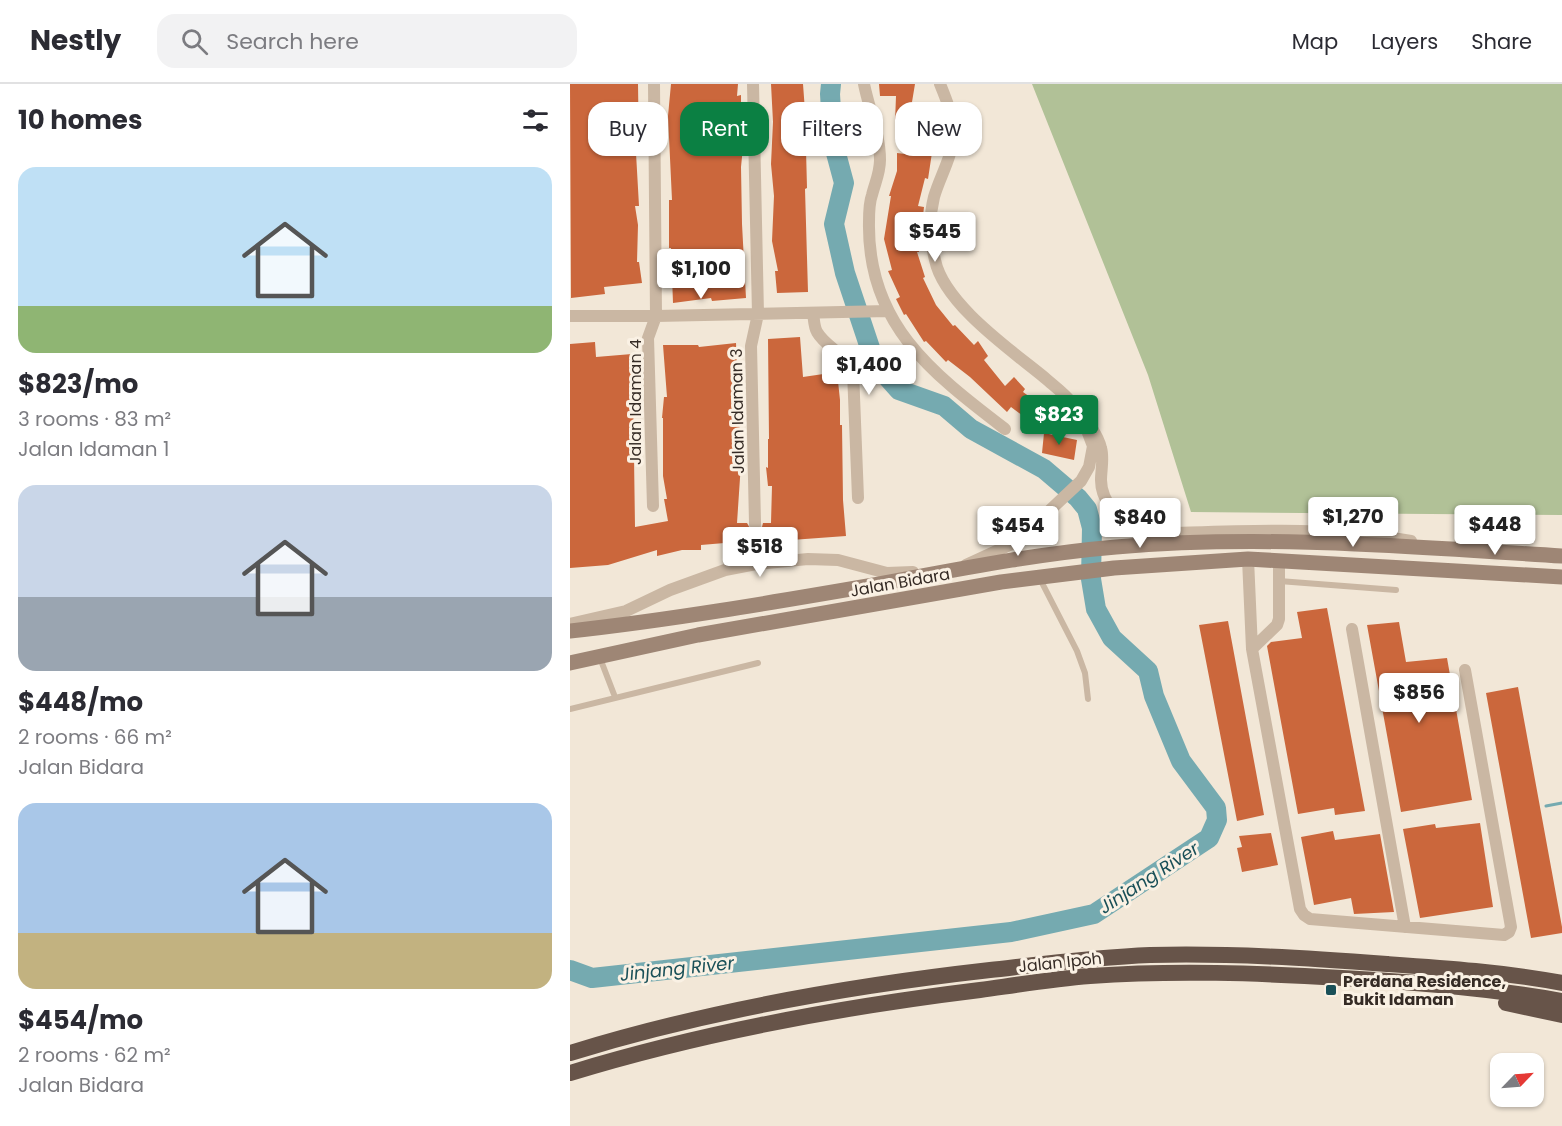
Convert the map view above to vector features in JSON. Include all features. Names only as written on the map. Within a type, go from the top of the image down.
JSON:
[{"type":"highway","name":"Jalan Ipoh","points":[[570,1053],[724,1013],[782,1001],[929,977],[1148,955],[1251,955],[1485,972],[1562,983]]},
{"type":"highway","points":[[1485,972],[1562,970]]},
{"type":"highway","name":"Jalan Ipoh","points":[[570,1073],[673,1045],[792,1018],[885,1002],[1090,976],[1197,973],[1279,974],[1423,982],[1562,1001]]},
{"type":"highway","points":[[1423,982],[1468,995],[1562,1015]]},
{"type":"main road","name":"Jalan Bidara","points":[[570,631],[698,614],[955,569],[1113,547],[1294,541],[1562,556]]},
{"type":"main road","points":[[1140,545],[1232,549],[1268,547],[1280,554],[1279,562]]},
{"type":"main road","name":"Jalan Bidara","points":[[570,663],[698,635],[1038,576],[1114,568],[1248,559],[1562,577]]},
{"type":"street","name":"Jalan Idaman 4","points":[[653,506],[648,338],[656,316],[654,84]]},
{"type":"street","name":"Jalan Idaman 3","points":[[753,84],[758,314],[752,346],[755,523]]},
{"type":"street","points":[[864,84],[880,160],[877,180],[871,196],[869,223],[870,254],[883,311],[916,353],[940,378],[1005,429]]},
{"type":"street","points":[[940,84],[952,119],[953,137],[949,159],[934,198],[931,215],[935,262],[947,289],[967,312],[1069,399],[1084,417],[1102,449],[1101,482],[1104,495],[1115,513],[1125,523],[1133,530],[1143,534],[1323,531],[1364,534],[1456,549]]},
{"type":"street","points":[[570,316],[883,311]]},
{"type":"street","points":[[813,313],[816,331],[828,345],[849,362],[853,370],[858,498]]},
{"type":"street","points":[[570,624],[626,611],[670,590],[725,570],[756,564],[838,560],[887,573],[955,569],[1016,542],[1081,481],[1089,467],[1093,446],[1084,417]]},
{"type":"street","points":[[756,543],[756,564]]},
{"type":"street","points":[[1248,559],[1252,649],[1300,909],[1310,919],[1504,935],[1509,932],[1511,927],[1465,670]]},
{"type":"street","points":[[1252,649],[1277,625],[1279,620],[1279,562]]},
{"type":"street","points":[[1352,630],[1405,927]]},
{"type":"lane","points":[[1038,576],[1077,651],[1085,673],[1088,699]]},
{"type":"lane","points":[[1279,581],[1396,590]]},
{"type":"lane","points":[[600,657],[615,697]]},
{"type":"lane","points":[[570,709],[758,663]]},
{"type":"green space","points":[[1032,84],[1562,84],[1562,515],[1191,512],[1148,375]]},
{"type":"building","points":[[570,84],[638,84],[638,102],[588,102],[588,156],[636,156],[639,206],[635,206],[638,225],[637,262],[639,262],[642,283],[604,287],[605,294],[571,298]]},
{"type":"building","points":[[671,84],[738,84],[737,96],[741,95],[741,102],[680,102],[680,156],[742,156],[742,224],[746,298],[712,301],[711,298],[673,303],[671,248],[669,248],[669,200],[672,200],[668,116]]},
{"type":"building","points":[[771,84],[803,84],[804,102],[781,102],[781,156],[806,156],[808,292],[777,293],[775,271],[778,271],[772,241]]},
{"type":"building","points":[[879,84],[915,84],[912,102],[896,102],[896,96],[880,96]]},
{"type":"building","points":[[897,156],[931,156],[928,179],[925,178],[918,206],[924,207],[921,233],[917,232],[919,252],[917,252],[925,277],[923,278],[936,305],[953,326],[955,325],[974,345],[978,341],[988,356],[984,360],[1005,386],[1014,377],[1025,389],[1023,392],[1058,417],[1042,430],[1011,407],[1007,412],[970,377],[948,360],[946,362],[926,341],[924,342],[906,314],[904,315],[896,299],[900,297],[888,271],[892,270],[884,239],[891,196],[889,196],[897,171]]},
{"type":"building","points":[[800,337],[803,377],[837,372],[840,425],[842,425],[846,536],[764,542],[761,536],[755,535],[751,536],[748,541],[701,545],[701,550],[682,550],[657,556],[657,550],[608,565],[570,568],[570,344],[595,342],[596,357],[632,354],[635,527],[668,521],[663,476],[662,418],[664,397],[667,397],[663,345],[698,345],[699,347],[736,343],[741,463],[737,523],[747,523],[751,530],[756,531],[762,527],[763,523],[771,523],[772,486],[768,486],[766,467],[768,468],[769,439],[768,339]]},
{"type":"building","points":[[1044,433],[1077,440],[1074,460],[1042,453]]},
{"type":"building","points":[[1327,608],[1365,811],[1335,815],[1334,808],[1298,814],[1267,646],[1271,642],[1302,638],[1297,612]]},
{"type":"building","points":[[1228,621],[1264,815],[1237,821],[1199,625]]},
{"type":"building","points":[[1399,622],[1406,662],[1447,658],[1472,800],[1401,812],[1367,625]]},
{"type":"building","points":[[1518,687],[1562,927],[1562,933],[1531,938],[1486,693]]},
{"type":"building","points":[[1480,823],[1493,907],[1420,918],[1403,829],[1435,824],[1436,828]]},
{"type":"building","points":[[1333,831],[1335,840],[1380,834],[1394,912],[1354,914],[1351,898],[1314,905],[1301,837]]},
{"type":"building","points":[[1271,833],[1278,865],[1242,872],[1237,848],[1242,847],[1239,836]]},
{"type":"waterway","name":"Jinjang River","points":[[570,970],[592,978],[1011,932],[1094,914],[1209,838],[1217,820],[1216,808],[1181,761],[1154,696],[1148,671],[1112,638],[1096,609],[1091,579],[1092,528],[1087,509],[1078,498],[1044,469],[971,429],[944,406],[899,390],[875,363],[845,273],[834,224],[844,183],[833,142],[831,84]]},
{"type":"waterway","points":[[1546,806],[1562,803]]},
{"type":"tunnel","points":[[755,523],[756,543]]},
{"type":"place","name":"Perdana Residence, Bukit Idaman","points":[[1331,990]]}]
